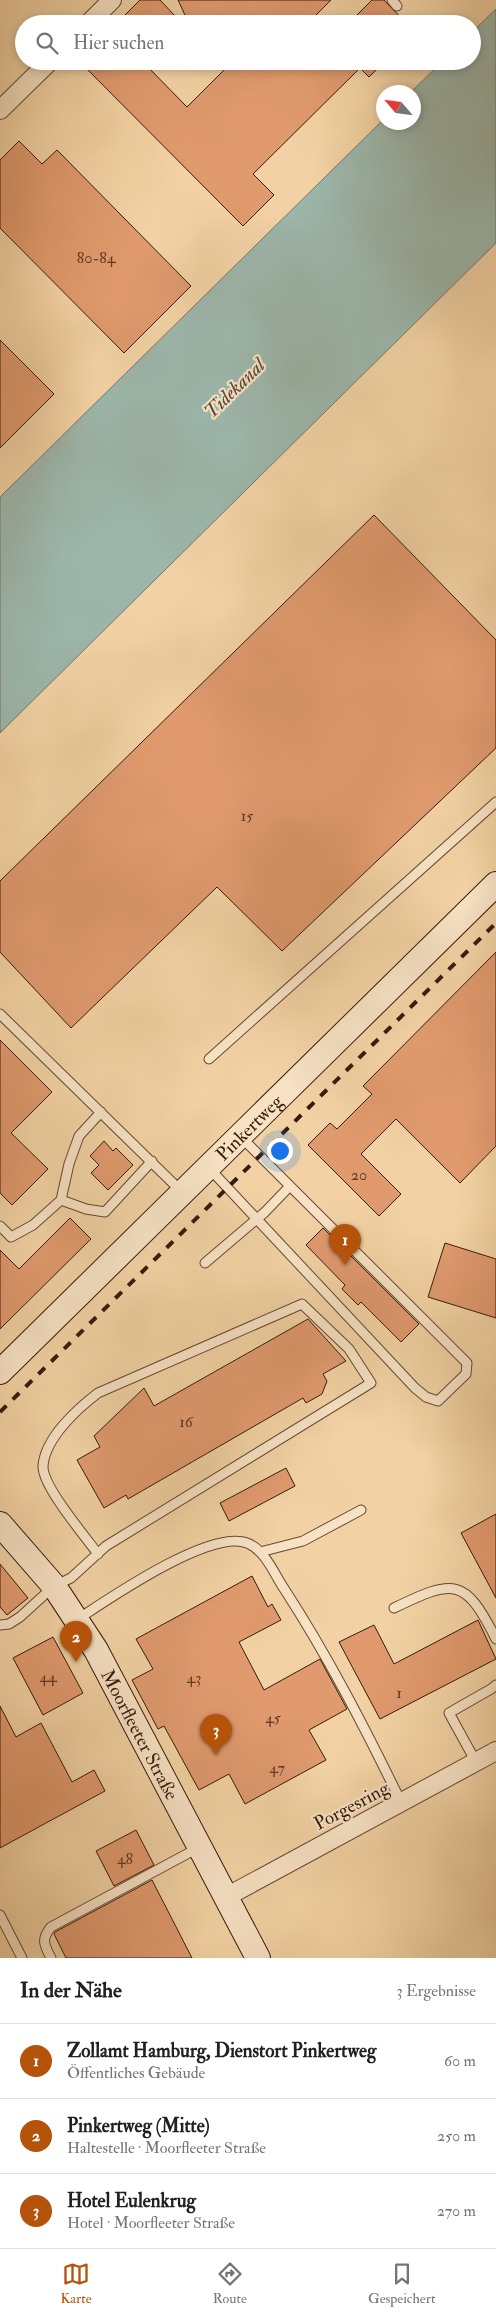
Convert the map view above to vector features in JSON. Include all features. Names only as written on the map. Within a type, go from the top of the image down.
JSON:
[{"type":"street","points":[[97,15],[112,0]]},
{"type":"street","points":[[0,110],[41,70]]},
{"type":"street","name":"Pinkertweg","points":[[0,1372],[496,884]]},
{"type":"street","name":"Moorfleeter Straße","points":[[6,1534],[54,1586],[96,1650],[258,1958]]},
{"type":"street","name":"Porgesring","points":[[226,1897],[496,1751]]},
{"type":"lane","points":[[209,1058],[496,802]]},
{"type":"lane","points":[[0,1014],[182,1192]]},
{"type":"lane","points":[[0,1226],[11,1237],[33,1225],[61,1200],[69,1164],[79,1136],[101,1112]]},
{"type":"lane","points":[[208,1167],[256,1220],[426,1397],[438,1401],[466,1374],[468,1363],[239,1136]]},
{"type":"lane","points":[[61,1200],[86,1209],[105,1212],[152,1161]]},
{"type":"lane","points":[[205,1263],[256,1220],[290,1186]]},
{"type":"lane","points":[[0,1624],[9,1624],[20,1617],[54,1586],[71,1578],[98,1554],[142,1523],[371,1383],[349,1349],[302,1304],[98,1393],[76,1410],[48,1446],[43,1467],[52,1491],[98,1554]]},
{"type":"lane","points":[[260,1552],[303,1541],[361,1510]]},
{"type":"lane","points":[[78,1620],[134,1583],[168,1564],[220,1542],[247,1543],[260,1552],[312,1631],[338,1677],[401,1802]]},
{"type":"lane","points":[[394,1608],[428,1591],[447,1588],[461,1590],[472,1598],[496,1639]]},
{"type":"lane","points":[[476,1762],[449,1713],[496,1685]]},
{"type":"lane","points":[[51,1958],[44,1944],[44,1936],[51,1927],[200,1847]]},
{"type":"lane","points":[[0,1915],[22,1958]]},
{"type":"water","name":"Tidekanal","points":[[496,9],[496,243],[0,733],[0,497],[376,127],[376,130],[421,130],[421,85],[418,85],[434,70],[481,70],[481,23]]},
{"type":"building","points":[[140,0],[160,0],[174,15],[125,15]]},
{"type":"building","points":[[178,0],[331,0],[316,15],[185,15]]},
{"type":"building","points":[[372,0],[384,0],[398,15],[357,15]]},
{"type":"building","points":[[88,70],[151,70],[187,107],[224,70],[358,70],[253,174],[274,195],[243,226]]},
{"type":"building","points":[[362,70],[376,70],[369,77]]},
{"type":"building","points":[[19,141],[42,164],[57,150],[191,286],[124,353],[0,228],[0,160]]},
{"type":"building","points":[[0,340],[54,394],[0,448]]},
{"type":"building","points":[[374,515],[496,640],[496,748],[282,951],[217,887],[71,1028],[0,952],[0,881]]},
{"type":"building","points":[[496,952],[496,1146],[460,1183],[396,1119],[361,1154],[401,1194],[379,1216],[308,1145],[330,1123],[337,1129],[372,1094],[363,1086]]},
{"type":"building","points":[[0,1040],[52,1092],[11,1133],[48,1169],[12,1205],[0,1193]]},
{"type":"building","points":[[104,1141],[113,1151],[116,1148],[133,1165],[108,1190],[91,1173],[99,1165],[90,1156]]},
{"type":"building","points":[[70,1218],[91,1239],[0,1329],[0,1250],[19,1269]]},
{"type":"building","points":[[323,1228],[419,1324],[401,1342],[361,1302],[358,1305],[342,1289],[345,1285],[306,1245]]},
{"type":"building","points":[[445,1243],[496,1259],[496,1318],[428,1297]]},
{"type":"building","points":[[308,1319],[346,1361],[323,1374],[327,1381],[322,1394],[306,1403],[303,1398],[128,1499],[126,1495],[104,1508],[77,1460],[100,1447],[94,1436],[144,1388],[154,1406]]},
{"type":"building","points":[[286,1468],[295,1486],[229,1521],[220,1503]]},
{"type":"building","points":[[496,1514],[496,1598],[461,1533]]},
{"type":"building","points":[[0,1564],[28,1598],[7,1615],[0,1607]]},
{"type":"building","points":[[252,1576],[268,1607],[272,1604],[281,1620],[239,1642],[264,1690],[320,1659],[347,1709],[309,1730],[326,1760],[245,1804],[229,1774],[199,1790],[164,1726],[158,1729],[132,1680],[153,1669],[136,1639]]},
{"type":"building","points":[[478,1620],[496,1659],[380,1719],[339,1642],[374,1625],[394,1664]]},
{"type":"building","points":[[53,1637],[83,1693],[43,1715],[13,1658]]},
{"type":"building","points":[[0,1706],[16,1737],[41,1723],[72,1782],[94,1770],[105,1791],[0,1848]]},
{"type":"building","points":[[136,1830],[154,1865],[114,1886],[96,1851]]},
{"type":"building","points":[[152,1880],[192,1958],[66,1958],[54,1934],[55,1932]]},
{"type":"railway","points":[[0,1412],[496,923]]},
{"type":"place","name":"Zollamt Hamburg, Dienstort Pinkertweg","points":[[345,1265]]},
{"type":"place","name":"Pinkertweg (Mitte)","points":[[76,1662]]},
{"type":"place","name":"Hotel Eulenkrug","points":[[216,1755]]}]
